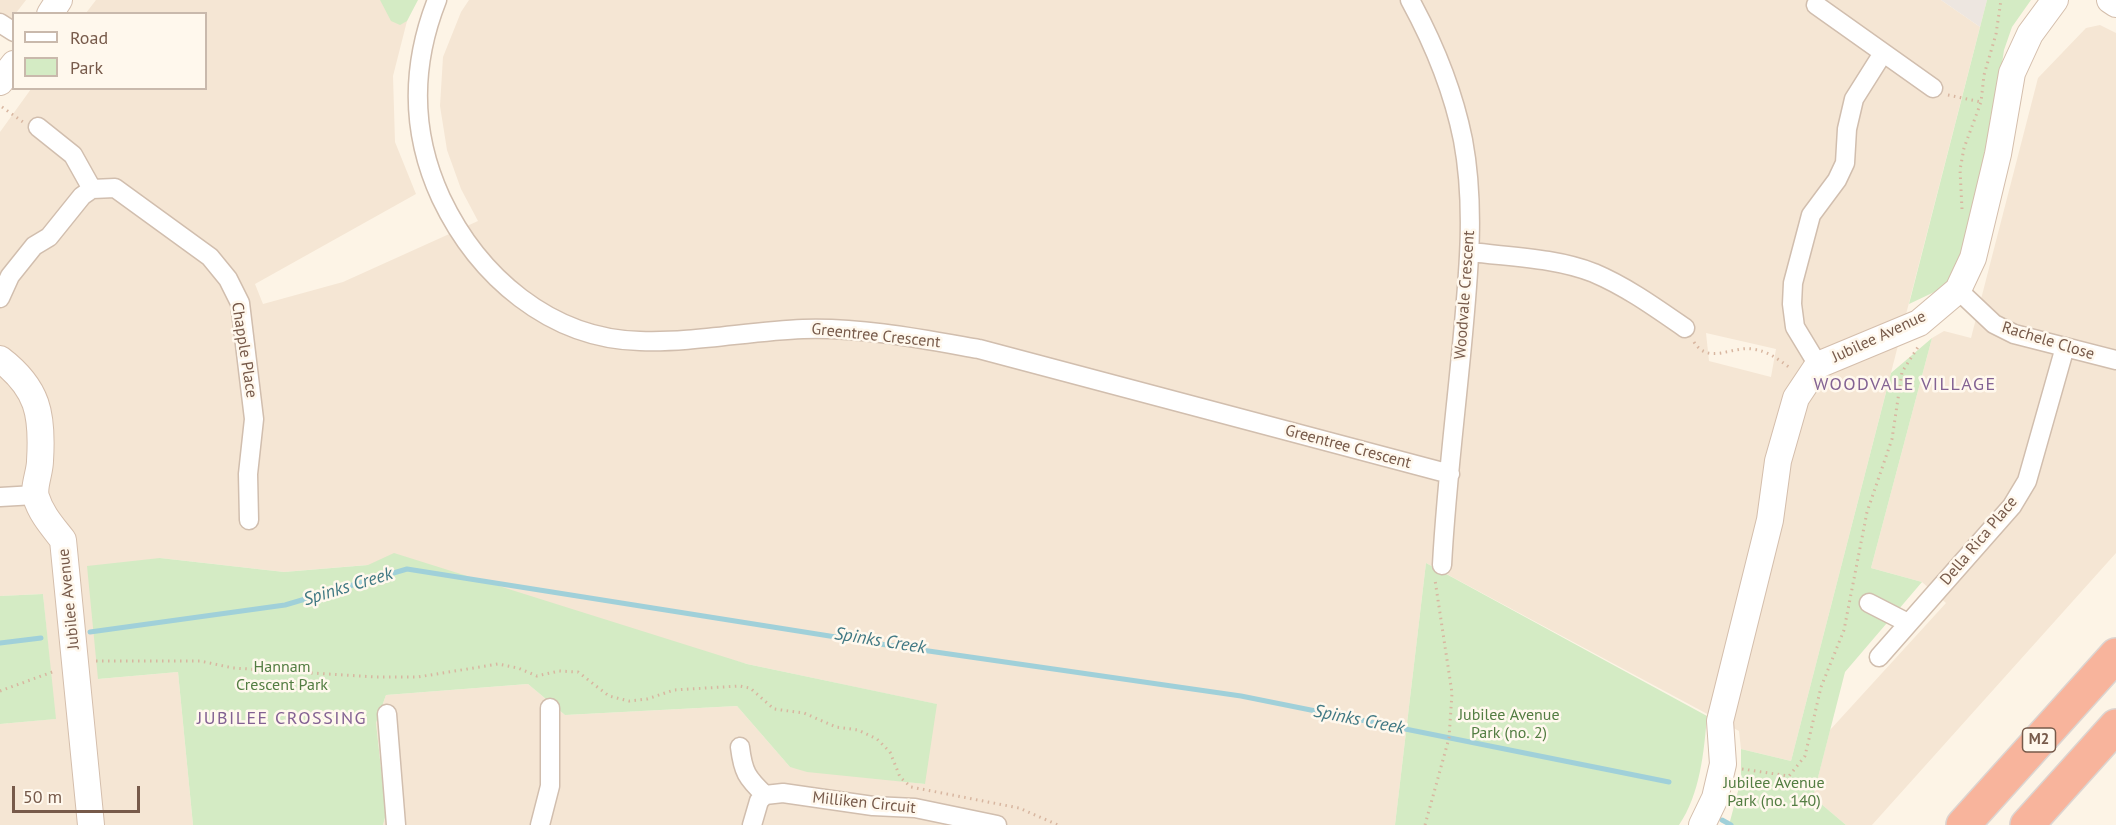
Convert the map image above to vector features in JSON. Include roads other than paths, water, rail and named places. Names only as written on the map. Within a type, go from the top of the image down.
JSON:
[{"type":"highway","name":"M2","points":[[1963,825],[2116,655]]},
{"type":"highway","points":[[2027,825],[2116,726]]},
{"type":"street","name":"Greentree Crescent","points":[[436,0],[424,32],[418,73],[417,112],[423,150],[436,188],[452,222],[474,255],[529,305],[565,324],[602,336],[640,341],[805,329],[914,337],[979,349],[1450,474]]},
{"type":"street","name":"Woodvale Crescent","points":[[1410,0],[1430,37],[1450,88],[1463,139],[1470,195],[1471,252],[1442,562]]},
{"type":"street","name":"Jubilee Avenue","points":[[1812,372],[1919,323],[1958,290],[1973,258],[1990,188],[2012,73],[2030,34],[2055,0]]},
{"type":"street","points":[[2110,0],[2116,4]]},
{"type":"street","points":[[1816,5],[1933,88]]},
{"type":"street","points":[[1702,825],[1715,798],[1723,764],[1720,721],[1770,520],[1778,461],[1796,398],[1812,372],[1795,327],[1792,304],[1793,284],[1811,214],[1837,180],[1845,163],[1847,129],[1854,99],[1883,53]]},
{"type":"street","points":[[1,94],[12,68]]},
{"type":"street","points":[[0,298],[10,276],[34,246],[49,237],[82,196],[92,189],[73,155],[38,128]]},
{"type":"street","name":"Chapple Place","points":[[92,189],[115,188],[210,257],[228,279],[240,303],[254,419],[248,474],[249,520]]},
{"type":"street","points":[[1471,252],[1554,263],[1592,273],[1628,289],[1685,328]]},
{"type":"street","name":"Rachele Close","points":[[1958,290],[1994,324],[2014,334],[2116,360]]},
{"type":"street","name":"Della Rica Place","points":[[1879,657],[2012,506],[2027,481],[2065,347]]},
{"type":"street","points":[[0,359],[17,372],[32,389],[38,406],[40,460],[35,495],[0,497]]},
{"type":"street","name":"Jubilee Avenue","points":[[35,495],[45,517],[63,540],[91,825]]},
{"type":"street","points":[[1869,603],[1908,623]]},
{"type":"street","points":[[540,825],[550,786],[550,708]]},
{"type":"street","points":[[387,714],[396,825]]},
{"type":"street","points":[[740,747],[742,768],[750,781],[765,795],[754,812],[752,825]]},
{"type":"street","name":"Milliken Circuit","points":[[765,795],[783,793],[873,806],[915,808],[997,825]]},
{"type":"waterway","name":"Spinks Creek","points":[[90,632],[285,605],[407,569],[880,644],[1241,696],[1669,782]]},
{"type":"waterway","name":"Spinks Creek","points":[[0,643],[41,638]]},
{"type":"waterway","name":"Spinks Creek","points":[[1722,820],[1731,825]]},
{"type":"district","name":"WOODVALE VILLAGE","points":[[1905,385]]},
{"type":"district","name":"JUBILEE CROSSING","points":[[282,719]]},
{"type":"park label","name":"Hannam Crescent Park","points":[[282,676]]},
{"type":"park label","name":"Jubilee Avenue Park (no. 2)","points":[[1509,724]]},
{"type":"park label","name":"Jubilee Avenue Park (no. 140)","points":[[1774,792]]}]
